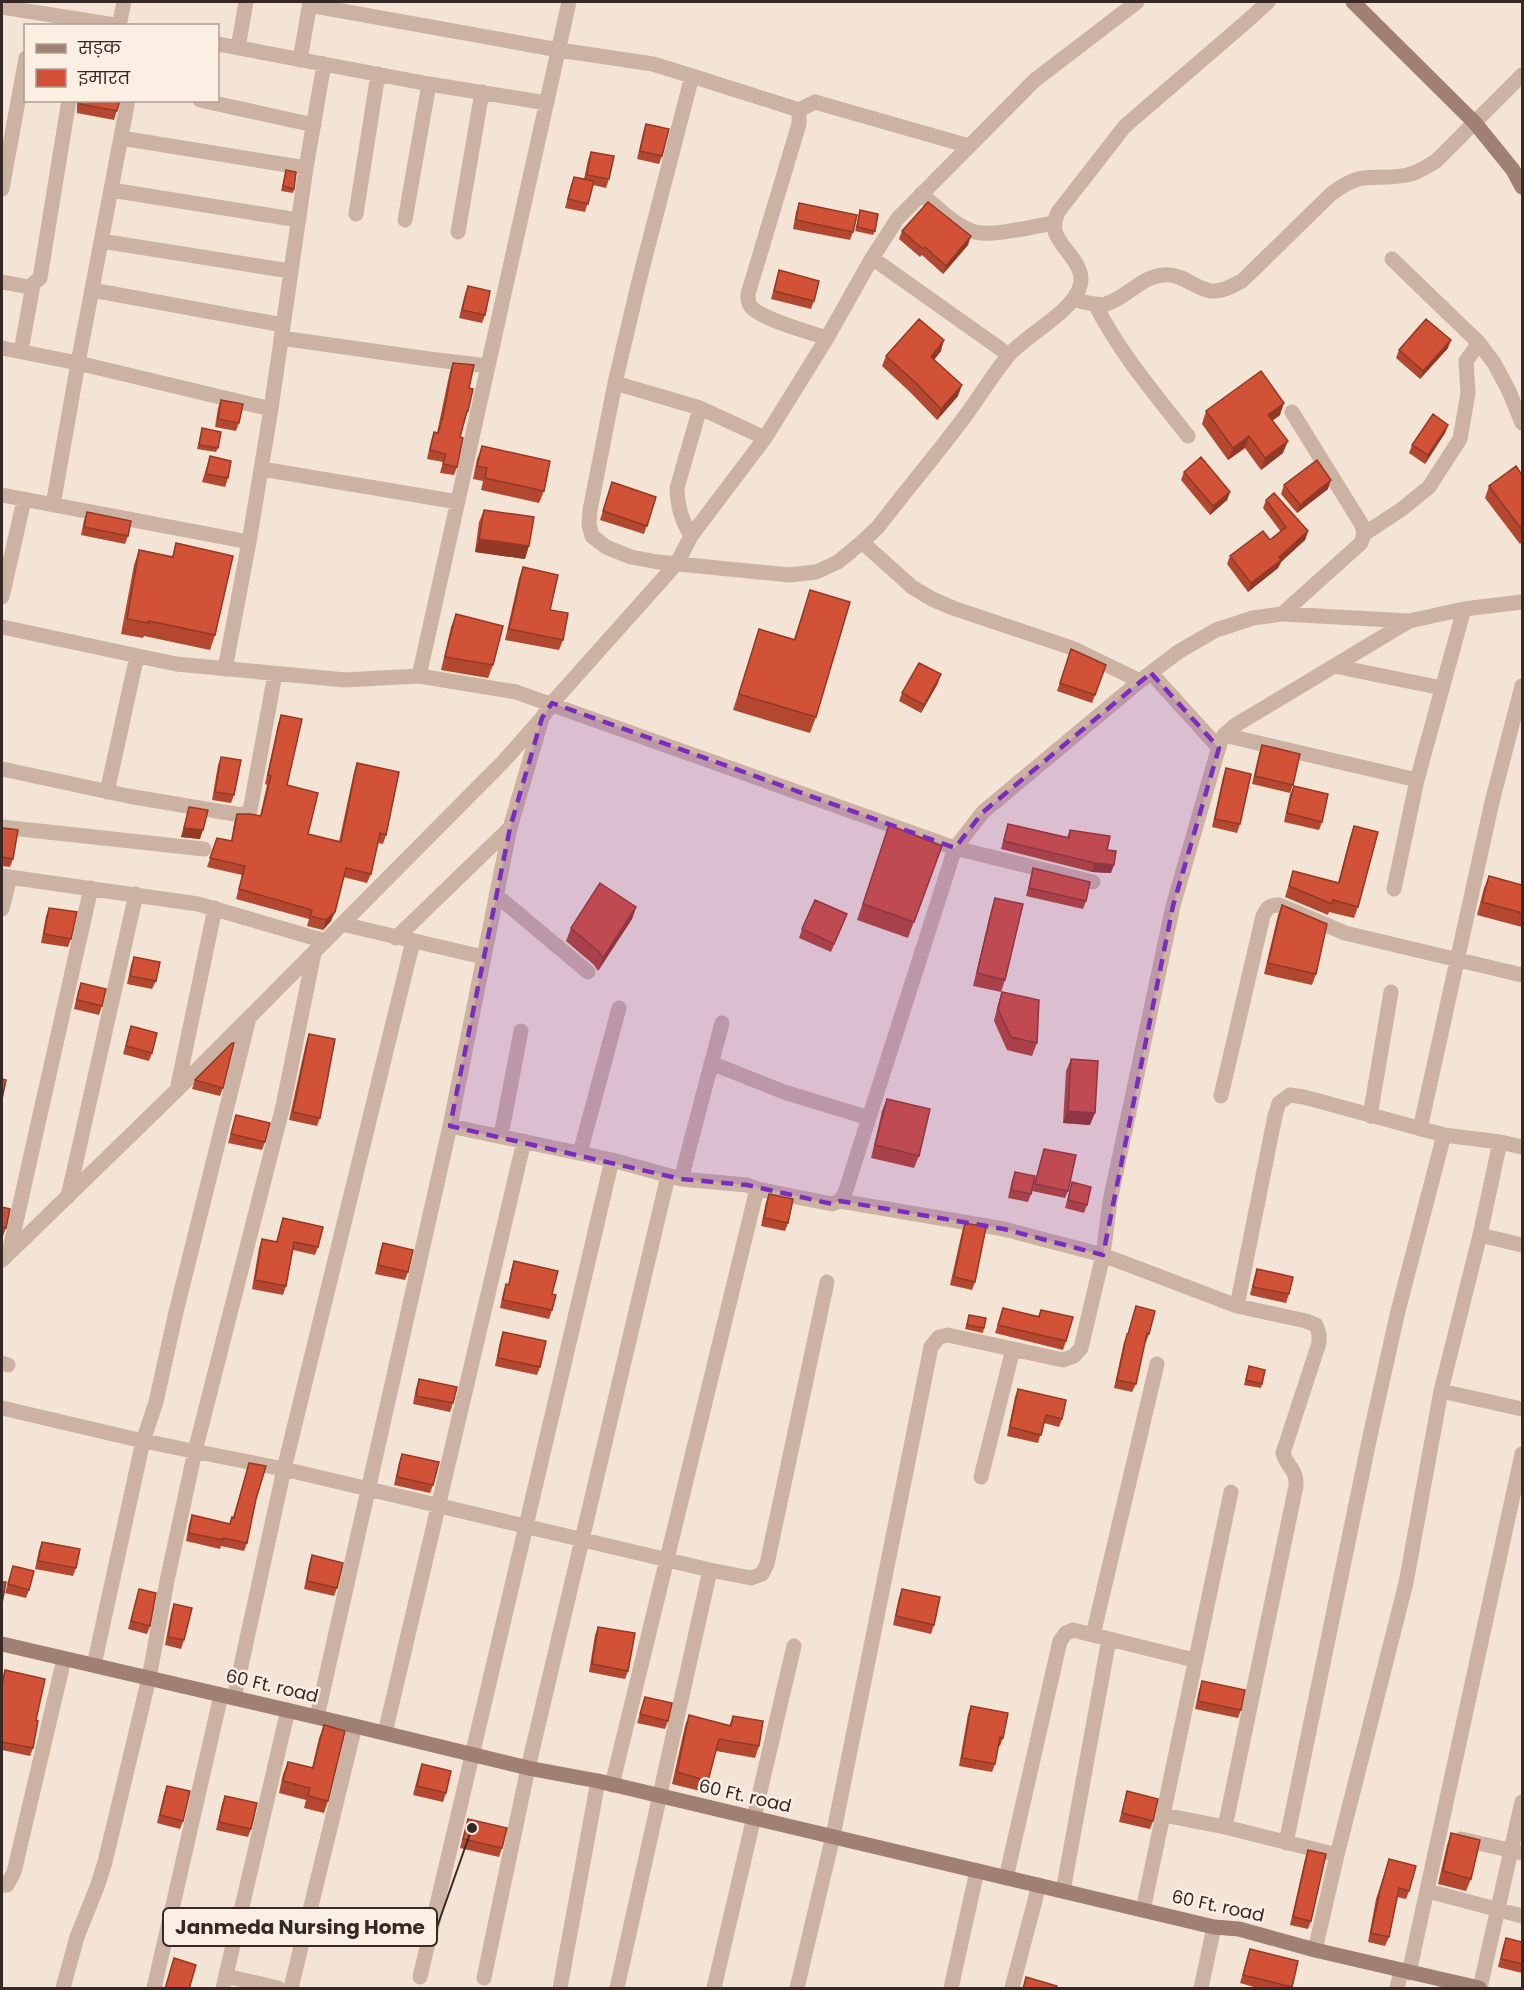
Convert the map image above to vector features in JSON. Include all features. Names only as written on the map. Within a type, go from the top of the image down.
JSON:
[{"type":"street","points":[[120,24],[124,2]]},
{"type":"street","points":[[238,48],[246,2]]},
{"type":"street","points":[[419,676],[569,2]]},
{"type":"street","points":[[5,1256],[177,1090],[502,764],[552,703],[677,563],[691,536],[765,438],[898,218],[1035,80],[1137,2]]},
{"type":"street","points":[[692,76],[615,383],[588,525],[592,536],[606,547],[648,561],[802,575],[816,572],[838,562],[878,526],[964,417],[1009,355],[1075,300],[1081,286],[1082,276],[1076,262],[1056,234],[1054,223],[1058,212],[1125,126],[1268,2]]},
{"type":"street","points":[[1353,2],[1475,123],[1513,170],[1522,187]]},
{"type":"street","points":[[300,60],[309,3],[559,50],[653,64],[799,110],[815,102],[969,146]]},
{"type":"street","points":[[2,7],[33,19],[106,24]]},
{"type":"street","points":[[219,44],[429,84],[547,103]]},
{"type":"street","points":[[225,669],[262,469],[290,272],[324,64]]},
{"type":"street","points":[[2,189],[24,69]]},
{"type":"street","points":[[356,214],[378,74]]},
{"type":"street","points":[[1075,300],[1106,304],[1150,278],[1164,274],[1176,276],[1211,291],[1226,289],[1242,281],[1331,194],[1347,182],[1363,176],[1406,175],[1420,171],[1436,161],[1522,75]]},
{"type":"street","points":[[405,220],[429,84]]},
{"type":"street","points":[[459,232],[482,92]]},
{"type":"street","points":[[2,282],[29,287],[40,278],[69,102]]},
{"type":"street","points":[[53,505],[128,102]]},
{"type":"street","points":[[209,102],[314,125]]},
{"type":"street","points":[[799,110],[799,124],[748,294],[748,302],[752,308],[765,316],[827,338]]},
{"type":"street","points":[[121,138],[306,168]]},
{"type":"street","points":[[111,190],[299,220]]},
{"type":"street","points":[[921,194],[962,227],[973,232],[985,234],[1054,223]]},
{"type":"street","points":[[101,241],[290,272]]},
{"type":"street","points":[[872,258],[1009,355]]},
{"type":"street","points":[[1392,259],[1479,343],[1494,363],[1522,423]]},
{"type":"street","points":[[21,351],[33,285]]},
{"type":"street","points":[[92,290],[282,332],[429,359],[488,366]]},
{"type":"street","points":[[1095,304],[1105,324],[1188,436]]},
{"type":"street","points":[[1364,534],[1402,509],[1429,487],[1460,439],[1468,393],[1466,361],[1479,343]]},
{"type":"street","points":[[2,348],[78,363],[271,410]]},
{"type":"street","points":[[615,383],[700,408],[765,438]]},
{"type":"street","points":[[691,536],[684,525],[677,500],[677,488],[700,408]]},
{"type":"street","points":[[1282,614],[1361,543],[1364,534],[1362,525],[1292,412]]},
{"type":"street","points":[[262,469],[458,502]]},
{"type":"street","points":[[2,495],[249,542]]},
{"type":"street","points":[[2,597],[6,562],[24,500]]},
{"type":"street","points":[[862,542],[912,586],[932,599],[1072,648],[1146,677],[1222,742],[1417,780]]},
{"type":"street","points":[[840,1201],[845,1193],[955,848],[983,812],[1178,652],[1216,630],[1253,618],[1282,614],[1409,621],[1464,609],[1522,602]]},
{"type":"street","points":[[1394,889],[1417,780],[1464,609]]},
{"type":"street","points":[[797,1989],[833,1836],[932,1347],[939,1337],[948,1335],[1063,1360],[1074,1356],[1082,1348],[1103,1255],[1110,1201],[1173,906],[1222,742],[1239,723],[1409,621]]},
{"type":"street","points":[[2,627],[176,664],[345,680],[419,676],[516,692],[955,848],[1093,882]]},
{"type":"street","points":[[108,792],[137,656]]},
{"type":"street","points":[[1334,666],[1442,688]]},
{"type":"street","points":[[2,768],[108,792],[241,815],[247,814],[250,811],[275,674]]},
{"type":"street","points":[[1420,1129],[1492,802],[1522,686]]},
{"type":"street","points":[[317,1717],[450,1126],[510,828],[542,718]]},
{"type":"street","points":[[2,827],[204,849]]},
{"type":"street","points":[[396,938],[510,828]]},
{"type":"street","points":[[2,909],[6,876],[136,894],[215,908],[325,941]]},
{"type":"street","points":[[5,1256],[91,888]]},
{"type":"street","points":[[68,1197],[136,894]]},
{"type":"street","points":[[496,895],[588,972]]},
{"type":"street","points":[[1221,1096],[1263,916],[1271,905],[1279,904],[1345,933],[1522,975]]},
{"type":"street","points":[[177,1090],[215,908]]},
{"type":"street","points":[[342,924],[483,957]]},
{"type":"street","points":[[154,1989],[284,1469],[412,941]]},
{"type":"street","points":[[63,1989],[76,1937],[98,1887],[105,1862],[149,1678],[195,1451],[283,1106],[314,953]]},
{"type":"street","points":[[1370,1116],[1392,992]]},
{"type":"street","points":[[580,1153],[619,1008]]},
{"type":"street","points":[[94,1665],[143,1441],[156,1402],[249,1017]]},
{"type":"street","points":[[484,1978],[528,1768],[582,1539],[674,1178],[722,1023]]},
{"type":"street","points":[[501,1135],[521,1031]]},
{"type":"street","points":[[711,1063],[784,1092],[869,1118]]},
{"type":"street","points":[[1237,1306],[1279,1103],[1290,1095],[1444,1135],[1522,1147]]},
{"type":"street","points":[[450,1126],[612,1160],[674,1178],[747,1185],[832,1204],[840,1201],[1004,1229],[1103,1255],[1237,1306],[1316,1325],[1319,1343],[1283,1453],[1285,1460],[1294,1469],[1296,1486],[1225,1827]]},
{"type":"street","points":[[1286,1843],[1390,1345],[1444,1135]]},
{"type":"street","points":[[385,1733],[524,1141]]},
{"type":"street","points":[[1315,1950],[1406,1583],[1441,1391],[1480,1235],[1500,1142]]},
{"type":"street","points":[[420,1977],[612,1160]]},
{"type":"street","points":[[561,1989],[605,1783],[667,1558],[757,1189]]},
{"type":"street","points":[[1480,1235],[1522,1245]]},
{"type":"street","points":[[2,1408],[143,1441],[284,1469],[439,1504],[751,1578],[762,1574],[767,1564],[827,1282]]},
{"type":"street","points":[[981,1477],[1013,1349]]},
{"type":"street","points":[[1093,1635],[1157,1365]]},
{"type":"street","points":[[1441,1391],[1522,1409]]},
{"type":"street","points":[[1397,1989],[1405,1972],[1428,1891],[1522,1455]]},
{"type":"street","points":[[1143,1910],[1231,1492]]},
{"type":"street","points":[[617,1989],[710,1570]]},
{"type":"street","points":[[1006,1878],[1060,1641],[1066,1633],[1073,1630],[1194,1660]]},
{"type":"street","points":[[1063,1891],[1109,1639]]},
{"type":"street","name":"60 Ft. road","points":[[2,1644],[1143,1910],[1214,1926],[1239,1929],[1315,1950],[1479,1989]]},
{"type":"street","points":[[714,1989],[794,1646]]},
{"type":"street","points":[[2,1886],[7,1885],[14,1872],[64,1659]]},
{"type":"street","points":[[278,1989],[225,1982],[288,1710]]},
{"type":"street","points":[[291,1989],[355,1726]]},
{"type":"street","points":[[1479,1989],[1498,1910],[1517,1852],[1522,1802]]},
{"type":"street","points":[[1164,1815],[1225,1827],[1337,1855]]},
{"type":"street","points":[[1441,1834],[1517,1852]]},
{"type":"street","points":[[951,1989],[977,1870]]},
{"type":"street","points":[[1012,1989],[1039,1886]]},
{"type":"street","points":[[1428,1891],[1522,1916]]},
{"type":"street","points":[[1201,1989],[1214,1926]]},
{"type":"highlighted area","points":[[1151,673],[1219,748],[1173,906],[1103,1255],[1004,1229],[840,1201],[832,1204],[747,1185],[681,1179],[450,1126],[510,828],[542,718],[552,703],[955,848],[983,812]]},
{"type":"building","points":[[80,102],[119,102],[117,111],[80,104]]},
{"type":"building","points":[[646,124],[669,129],[662,156],[640,151]]},
{"type":"building","points":[[591,152],[614,156],[609,179],[587,175]]},
{"type":"building","points":[[286,170],[296,172],[294,189],[283,186]]},
{"type":"building","points":[[574,177],[594,181],[588,204],[568,199]]},
{"type":"building","points":[[928,202],[971,236],[946,266],[902,231]]},
{"type":"building","points":[[799,203],[857,215],[853,232],[796,220]]},
{"type":"building","points":[[860,210],[878,214],[875,231],[857,227]]},
{"type":"building","points":[[779,270],[819,281],[814,301],[774,291]]},
{"type":"building","points":[[468,286],[490,291],[485,315],[462,310]]},
{"type":"building","points":[[919,319],[944,340],[931,357],[962,385],[941,409],[886,356]]},
{"type":"building","points":[[1426,319],[1451,340],[1423,371],[1399,350]]},
{"type":"building","points":[[453,363],[474,365],[469,388],[473,389],[460,437],[463,438],[457,467],[443,464],[446,454],[430,450],[434,432],[438,433],[443,416]]},
{"type":"building","points":[[1261,371],[1284,403],[1268,415],[1288,441],[1265,458],[1249,436],[1233,448],[1206,411]]},
{"type":"building","points":[[221,400],[243,404],[239,423],[218,419]]},
{"type":"building","points":[[1433,414],[1448,425],[1428,455],[1412,445]]},
{"type":"building","points":[[202,428],[221,432],[218,448],[199,445]]},
{"type":"building","points":[[482,446],[550,461],[544,491],[485,478],[487,468],[477,466]]},
{"type":"building","points":[[210,456],[231,461],[228,478],[206,474]]},
{"type":"building","points":[[1201,457],[1230,492],[1213,506],[1184,472]]},
{"type":"building","points":[[1317,460],[1331,480],[1300,505],[1284,485]]},
{"type":"building","points":[[1516,466],[1522,475],[1522,530],[1489,486]]},
{"type":"building","points":[[612,482],[656,497],[647,526],[603,511]]},
{"type":"building","points":[[1274,493],[1308,531],[1279,557],[1281,560],[1251,583],[1230,556],[1263,531],[1270,540],[1286,527],[1266,500]]},
{"type":"building","points":[[484,510],[534,517],[529,546],[479,539]]},
{"type":"building","points":[[87,512],[131,521],[128,536],[84,527]]},
{"type":"building","points":[[176,543],[233,556],[215,635],[149,621],[149,623],[127,619],[139,550],[173,557]]},
{"type":"building","points":[[523,567],[558,575],[550,610],[568,613],[563,640],[509,629]]},
{"type":"building","points":[[810,590],[850,602],[816,717],[739,694],[759,629],[795,640]]},
{"type":"building","points":[[456,614],[503,626],[493,665],[445,657]]},
{"type":"building","points":[[1071,649],[1106,665],[1095,695],[1060,683]]},
{"type":"building","points":[[919,663],[941,674],[924,705],[902,693]]},
{"type":"building","points":[[281,715],[302,719],[287,785],[318,793],[308,834],[341,842],[357,763],[399,772],[386,835],[380,833],[371,874],[346,868],[335,912],[326,920],[310,916],[312,910],[239,889],[245,866],[210,858],[217,838],[232,841],[237,814],[261,816],[271,776],[268,775]]},
{"type":"building","points":[[1262,745],[1300,754],[1293,785],[1255,776]]},
{"type":"building","points":[[221,757],[241,760],[234,795],[215,792]]},
{"type":"building","points":[[1226,768],[1251,774],[1240,824],[1215,819]]},
{"type":"building","points":[[1294,786],[1328,794],[1322,822],[1287,813]]},
{"type":"building","points":[[189,807],[208,810],[203,830],[184,828]]},
{"type":"building","points":[[1008,824],[1069,838],[1070,830],[1110,836],[1107,850],[1116,851],[1114,865],[1095,863],[1004,841]]},
{"type":"building","points":[[889,825],[942,846],[914,922],[863,904]]},
{"type":"building","points":[[1354,826],[1378,832],[1358,907],[1333,900],[1332,904],[1289,886],[1293,871],[1339,883]]},
{"type":"building","points":[[2,827],[18,830],[13,859],[2,857]]},
{"type":"building","points":[[1033,868],[1090,882],[1086,901],[1029,888]]},
{"type":"building","points":[[1489,876],[1522,885],[1522,913],[1482,902]]},
{"type":"building","points":[[600,883],[636,907],[603,958],[571,928]]},
{"type":"building","points":[[995,898],[1023,904],[1005,980],[977,973]]},
{"type":"building","points":[[815,900],[847,914],[834,944],[802,929]]},
{"type":"building","points":[[1282,905],[1327,924],[1316,974],[1268,963]]},
{"type":"building","points":[[49,908],[77,912],[71,939],[44,934]]},
{"type":"building","points":[[134,957],[160,962],[156,981],[130,976]]},
{"type":"building","points":[[81,983],[106,989],[102,1006],[77,1000]]},
{"type":"building","points":[[1002,992],[1039,1000],[1037,1043],[1011,1037],[998,1009]]},
{"type":"building","points":[[131,1026],[157,1033],[152,1053],[126,1046]]},
{"type":"building","points":[[309,1034],[335,1039],[320,1118],[293,1112]]},
{"type":"building","points":[[234,1043],[223,1088],[195,1080]]},
{"type":"building","points":[[1071,1059],[1098,1061],[1095,1113],[1068,1111]]},
{"type":"building","points":[[2,1079],[6,1080],[2,1099]]},
{"type":"building","points":[[887,1099],[930,1109],[919,1156],[875,1145]]},
{"type":"building","points":[[236,1115],[270,1123],[265,1142],[231,1134]]},
{"type":"building","points":[[1044,1149],[1076,1155],[1068,1191],[1035,1184]]},
{"type":"building","points":[[1015,1172],[1035,1176],[1031,1194],[1011,1190]]},
{"type":"building","points":[[1072,1182],[1091,1187],[1087,1205],[1068,1200]]},
{"type":"building","points":[[769,1194],[793,1199],[788,1223],[764,1218]]},
{"type":"building","points":[[2,1207],[10,1209],[6,1228],[2,1227]]},
{"type":"building","points":[[283,1218],[323,1227],[318,1247],[294,1242],[286,1286],[255,1280],[262,1239],[277,1242]]},
{"type":"building","points":[[965,1223],[986,1227],[975,1282],[954,1277]]},
{"type":"building","points":[[383,1243],[413,1250],[408,1272],[378,1265]]},
{"type":"building","points":[[514,1261],[558,1271],[552,1294],[556,1295],[552,1310],[503,1300]]},
{"type":"building","points":[[1257,1269],[1293,1277],[1289,1294],[1253,1287]]},
{"type":"building","points":[[1136,1306],[1155,1311],[1149,1334],[1147,1333],[1136,1384],[1117,1380]]},
{"type":"building","points":[[1003,1308],[1039,1317],[1041,1310],[1073,1317],[1066,1341],[998,1325]]},
{"type":"building","points":[[969,1315],[986,1318],[984,1328],[967,1325]]},
{"type":"building","points":[[503,1332],[546,1341],[540,1367],[498,1358]]},
{"type":"building","points":[[1249,1366],[1265,1370],[1262,1384],[1246,1380]]},
{"type":"building","points":[[419,1379],[457,1387],[453,1403],[416,1396]]},
{"type":"building","points":[[1018,1389],[1066,1400],[1062,1419],[1046,1415],[1041,1435],[1010,1427]]},
{"type":"building","points":[[402,1454],[439,1462],[433,1485],[397,1477]]},
{"type":"building","points":[[249,1463],[266,1466],[256,1499],[247,1543],[189,1533],[192,1515],[230,1524],[232,1517],[234,1518]]},
{"type":"building","points":[[42,1542],[80,1549],[76,1568],[38,1561]]},
{"type":"building","points":[[312,1555],[343,1563],[337,1588],[307,1581]]},
{"type":"building","points":[[13,1566],[34,1571],[29,1590],[8,1584]]},
{"type":"building","points":[[2,1582],[6,1582],[2,1603]]},
{"type":"building","points":[[139,1589],[156,1593],[150,1626],[131,1621]]},
{"type":"building","points":[[902,1589],[940,1597],[934,1625],[896,1616]]},
{"type":"building","points":[[174,1604],[192,1608],[184,1640],[168,1637]]},
{"type":"building","points":[[598,1627],[635,1633],[628,1671],[592,1664]]},
{"type":"building","points":[[5,1670],[45,1679],[36,1720],[38,1721],[33,1748],[2,1742],[2,1685]]},
{"type":"building","points":[[1202,1681],[1245,1690],[1241,1710],[1198,1701]]},
{"type":"building","points":[[645,1697],[672,1703],[668,1721],[640,1714]]},
{"type":"building","points":[[971,1706],[1008,1713],[1003,1738],[1000,1737],[995,1764],[962,1758]]},
{"type":"building","points":[[689,1715],[731,1726],[733,1716],[763,1721],[759,1746],[719,1739],[708,1781],[677,1772]]},
{"type":"building","points":[[324,1725],[345,1731],[328,1801],[308,1796],[310,1788],[283,1781],[288,1762],[313,1768]]},
{"type":"building","points":[[422,1764],[451,1771],[446,1793],[417,1786]]},
{"type":"building","points":[[167,1786],[190,1791],[183,1821],[160,1815]]},
{"type":"building","points":[[1127,1791],[1158,1799],[1153,1821],[1122,1813]]},
{"type":"building","points":[[225,1796],[257,1803],[251,1829],[219,1822]]},
{"type":"building","points":[[468,1819],[507,1828],[502,1848],[463,1839]]},
{"type":"building","points":[[1451,1833],[1480,1840],[1471,1879],[1443,1871]]},
{"type":"building","points":[[1308,1850],[1326,1854],[1311,1921],[1293,1917]]},
{"type":"building","points":[[1389,1859],[1416,1866],[1409,1891],[1399,1888],[1389,1937],[1371,1933]]},
{"type":"building","points":[[1506,1938],[1522,1942],[1522,1964],[1501,1959]]},
{"type":"building","points":[[1250,1949],[1298,1961],[1292,1987],[1243,1975]]},
{"type":"building","points":[[174,1958],[196,1965],[189,1989],[165,1989]]},
{"type":"building","points":[[1026,1977],[1057,1986],[1057,1989],[1023,1989]]},
{"type":"place","name":"Janmeda Nursing Home","points":[[472,1828]]}]
